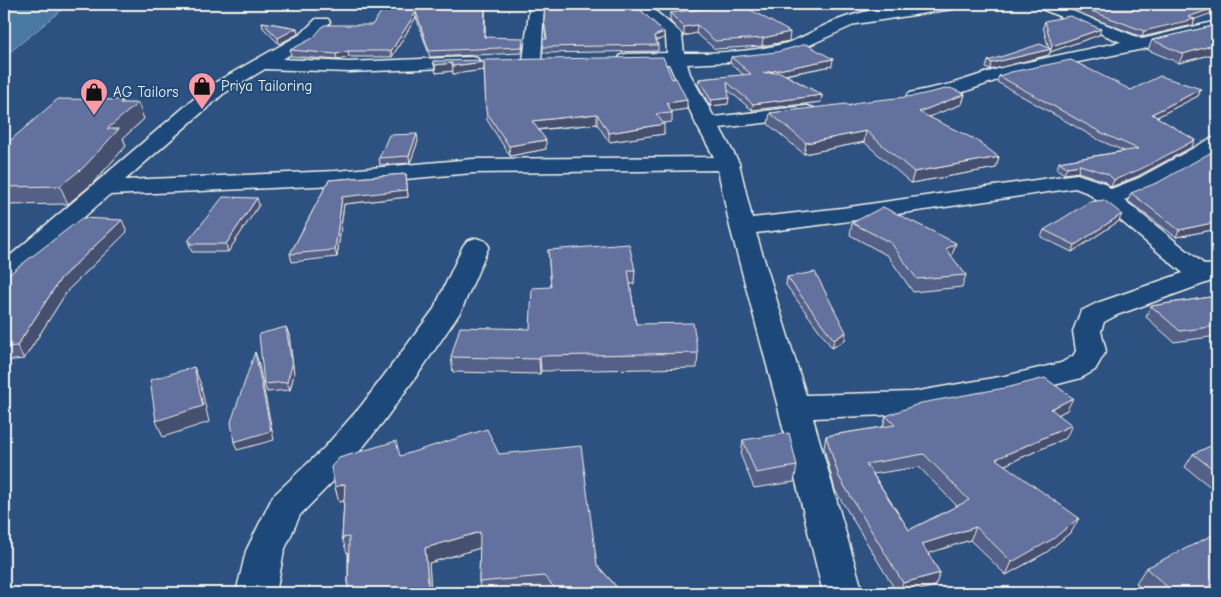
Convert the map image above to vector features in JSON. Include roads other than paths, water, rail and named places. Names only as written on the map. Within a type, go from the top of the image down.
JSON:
[{"type":"street","points":[[638,4],[674,36],[676,58],[681,74],[706,124],[728,162],[742,227],[794,407],[843,593]]},
{"type":"street","points":[[691,12],[749,4]]},
{"type":"street","points":[[613,59],[739,55],[787,49],[802,44],[832,27],[851,21],[952,4]]},
{"type":"street","points":[[1042,4],[1140,44]]},
{"type":"street","points":[[513,61],[539,61],[536,6]]},
{"type":"street","points":[[653,17],[672,14]]},
{"type":"street","points":[[4,274],[216,90],[307,38],[322,22]]},
{"type":"street","points":[[895,100],[955,89],[1004,72],[1217,26]]},
{"type":"street","points":[[260,64],[348,67],[485,62]]},
{"type":"street","points":[[706,124],[822,110]]},
{"type":"street","points":[[1108,198],[1147,183],[1217,144]]},
{"type":"street","points":[[103,188],[336,178],[473,166],[728,162]]},
{"type":"street","points":[[742,227],[842,215],[1077,180],[1087,184],[1108,198],[1209,272]]},
{"type":"street","points":[[256,593],[265,551],[286,506],[336,457],[372,414],[412,360],[447,311],[476,246]]},
{"type":"street","points":[[794,407],[913,403],[1005,387],[1070,372],[1084,364],[1091,351],[1087,332],[1092,317],[1107,309],[1209,272]]},
{"type":"water","points":[[4,4],[69,4],[4,57]]},
{"type":"place","name":"Priya Tailoring","points":[[202,110]]},
{"type":"place","name":"AG Tailors","points":[[94,116]]}]
